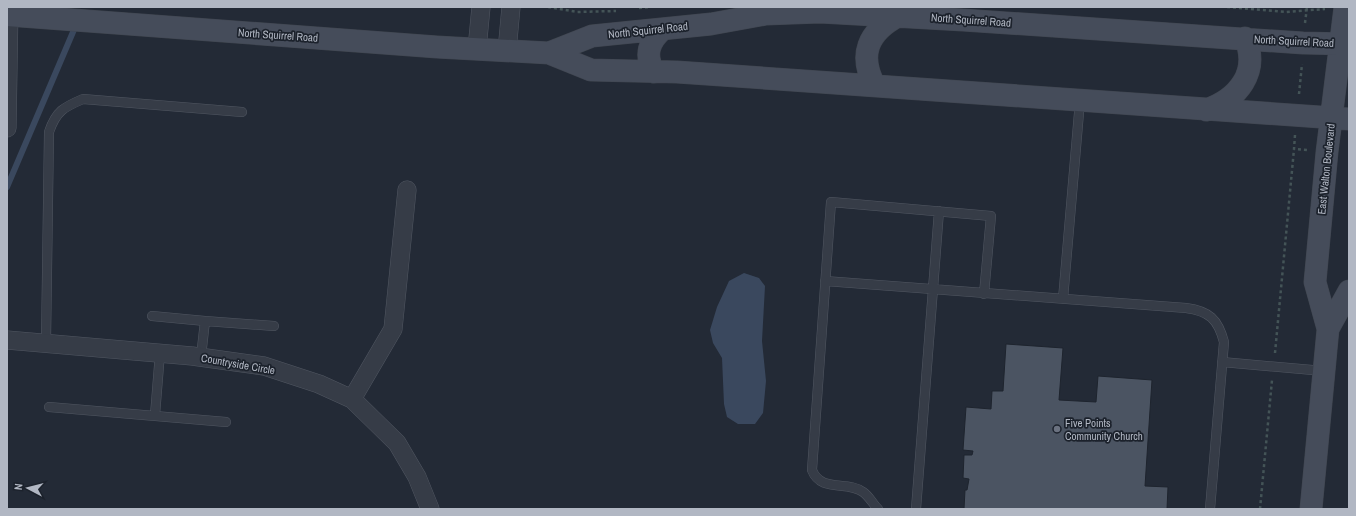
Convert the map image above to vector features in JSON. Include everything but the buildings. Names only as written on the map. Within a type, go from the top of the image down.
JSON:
[{"type":"street","points":[[477,49],[481,7]]},
{"type":"street","points":[[508,51],[511,7]]},
{"type":"street","name":"East Walton Boulevard","points":[[1312,509],[1328,329],[1315,282],[1340,119],[1345,7]]},
{"type":"street","name":"North Squirrel Road","points":[[549,53],[592,36],[711,24],[766,14],[820,10],[898,16],[963,16],[1245,38],[1344,44]]},
{"type":"street","points":[[7,128],[8,12]]},
{"type":"street","name":"North Squirrel Road","points":[[8,12],[477,49],[549,53],[591,70],[677,72],[1340,119]]},
{"type":"street","points":[[875,86],[866,65],[869,43],[876,31],[886,22],[898,16]]},
{"type":"street","points":[[654,72],[648,58],[649,48],[656,34],[663,29]]},
{"type":"street","points":[[1206,110],[1220,105],[1229,99],[1244,80],[1249,70],[1251,60],[1250,48],[1245,38]]},
{"type":"street","points":[[352,399],[393,329],[406,190]]},
{"type":"street","name":"East Walton Boulevard","points":[[1328,329],[1349,291]]},
{"type":"street","name":"Countryside Circle","points":[[7,340],[201,357],[264,366],[319,384],[352,399],[397,443],[417,477],[430,509]]},
{"type":"lane","points":[[46,343],[49,132],[54,117],[66,106],[83,99],[242,112]]},
{"type":"lane","points":[[1063,299],[1080,101]]},
{"type":"lane","points":[[878,509],[863,492],[851,487],[821,482],[814,477],[812,470],[831,202],[991,216],[984,294]]},
{"type":"lane","points":[[916,509],[939,211]]},
{"type":"lane","points":[[825,281],[1186,308],[1204,312],[1213,318],[1220,328],[1224,342],[1210,509]]},
{"type":"lane","points":[[152,316],[274,326]]},
{"type":"lane","points":[[201,357],[205,321]]},
{"type":"lane","points":[[154,415],[160,353]]},
{"type":"lane","points":[[1222,362],[1325,371]]},
{"type":"lane","points":[[49,407],[226,422]]},
{"type":"path","points":[[548,7],[577,12],[624,10]]},
{"type":"path","points":[[637,9],[651,7]]},
{"type":"path","points":[[1227,7],[1286,12],[1307,8],[1319,9]]},
{"type":"path","points":[[1306,17],[1307,8]]},
{"type":"path","points":[[1299,98],[1302,59]]},
{"type":"path","points":[[1274,355],[1295,137]]},
{"type":"path","points":[[1294,149],[1309,150]]},
{"type":"path","points":[[1260,509],[1272,379]]},
{"type":"water","points":[[744,273],[759,278],[765,286],[762,341],[766,381],[763,413],[755,424],[738,424],[727,417],[724,404],[722,358],[713,343],[710,330],[717,307],[729,281]]},
{"type":"waterway","points":[[7,187],[76,25]]},
{"type":"place","name":"Five Points Community Church","points":[[1057,429]]}]
